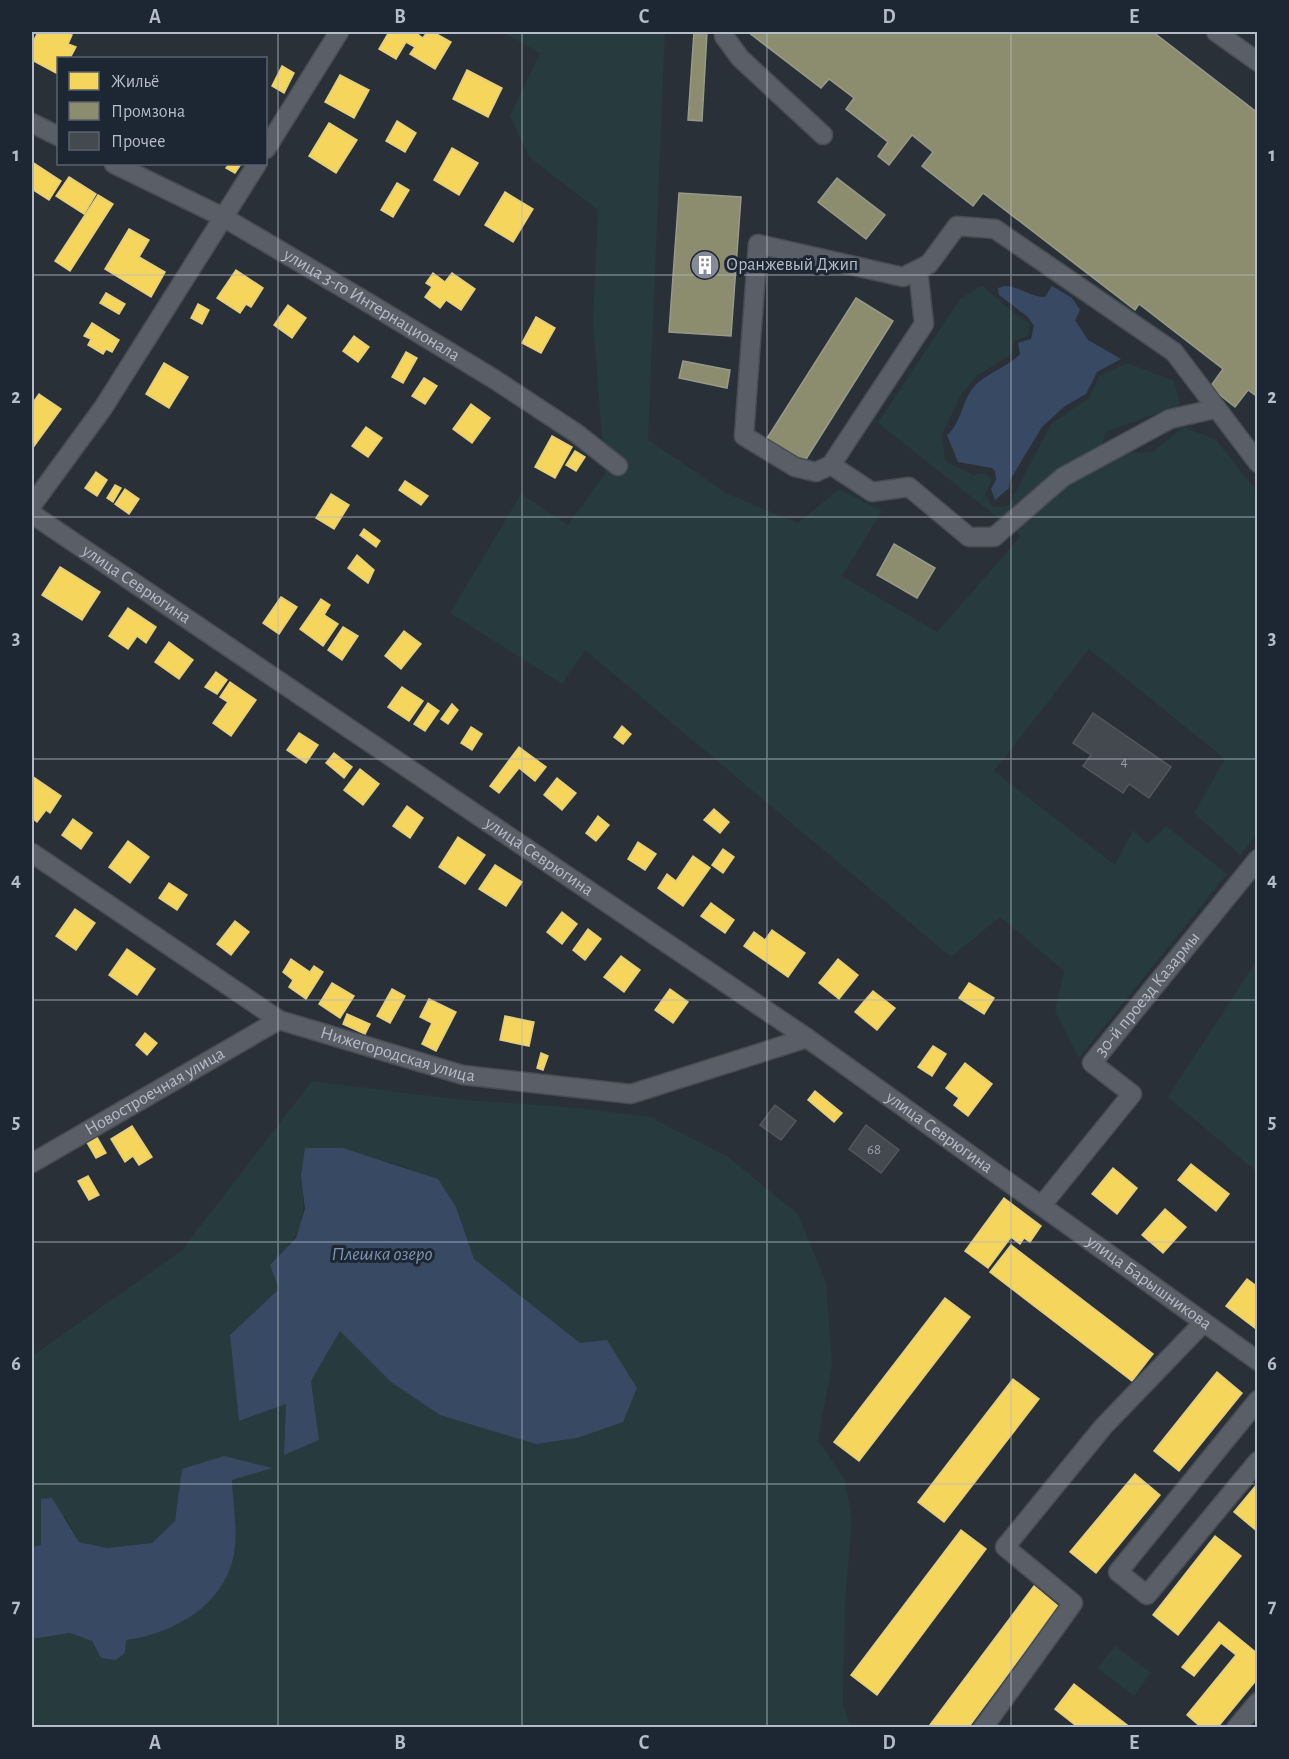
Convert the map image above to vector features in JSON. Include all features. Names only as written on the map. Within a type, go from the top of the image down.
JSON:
[{"type":"street","points":[[267,147],[339,32]]},
{"type":"street","points":[[725,32],[724,36],[740,58],[823,135]]},
{"type":"street","points":[[1216,32],[1257,62]]},
{"type":"street","points":[[32,123],[57,136]]},
{"type":"street","name":"улица 3-го Интернационала","points":[[116,165],[224,217],[494,378],[576,433],[618,466]]},
{"type":"street","points":[[32,505],[103,408],[256,165]]},
{"type":"street","points":[[918,270],[924,324],[831,465],[816,472],[795,467],[744,436],[758,244],[903,277],[929,264],[957,226],[995,229],[1174,352],[1214,410],[1257,463]]},
{"type":"street","points":[[831,465],[872,492],[909,487],[969,537],[994,537],[1063,477],[1170,419],[1214,410]]},
{"type":"street","name":"улица Севрюгина","points":[[32,514],[807,1038],[1042,1204]]},
{"type":"street","name":"Нижегородская улица","points":[[32,853],[279,1020],[463,1075],[630,1094],[807,1038]]},
{"type":"street","name":"30-й проезд Казармы","points":[[1042,1204],[1132,1094],[1092,1063],[1257,859]]},
{"type":"street","name":"Новостроечная улица","points":[[32,1163],[279,1020]]},
{"type":"street","name":"улица Барышникова","points":[[1042,1204],[1257,1361]]},
{"type":"street","points":[[983,1728],[1072,1603],[1005,1547],[1103,1427],[1203,1323]]},
{"type":"street","points":[[1257,1400],[1118,1572],[1147,1595],[1257,1461]]},
{"type":"street","points":[[1236,1728],[1257,1702]]},
{"type":"green space","points":[[502,32],[665,32],[648,440],[728,494],[798,523],[839,489],[882,511],[842,576],[937,632],[1021,536],[878,423],[960,299],[982,285],[1030,324],[1028,336],[1014,341],[1012,354],[978,375],[962,393],[942,434],[945,461],[973,475],[985,473],[992,480],[985,494],[993,507],[1008,506],[1051,424],[1089,398],[1099,376],[1127,363],[1174,381],[1180,405],[1106,432],[1099,453],[1152,452],[1184,427],[1216,440],[1257,492],[1257,834],[1240,855],[1194,813],[1225,759],[1089,649],[994,771],[1115,865],[1133,830],[1147,844],[1166,826],[1227,874],[1079,1058],[1055,1011],[1064,971],[1000,917],[951,957],[585,650],[562,684],[450,613],[521,494],[568,525],[605,474],[593,322],[598,210],[529,157],[510,116],[540,53]]},
{"type":"green space","points":[[1257,960],[1257,1172],[1168,1097]]},
{"type":"green space","points":[[312,1081],[455,1099],[578,1108],[650,1117],[728,1157],[798,1214],[826,1283],[832,1364],[818,1440],[845,1480],[852,1520],[845,1600],[843,1705],[851,1727],[32,1727],[32,1639],[70,1633],[92,1641],[126,1640],[185,1621],[234,1511],[232,1480],[270,1468],[182,1469],[175,1521],[152,1543],[107,1548],[79,1542],[65,1516],[41,1520],[41,1545],[32,1547],[32,1356],[181,1251]],"holes":[[[377,1159],[406,1167],[456,1207],[474,1259],[580,1343],[391,1382],[340,1331],[311,1381],[318,1440],[284,1454],[286,1404],[240,1421],[230,1335],[279,1289],[271,1265],[290,1243],[300,1225],[303,1216],[301,1176]]]},
{"type":"green space","points":[[1115,1646],[1151,1673],[1134,1696],[1098,1668]]},
{"type":"water","points":[[1005,286],[1045,297],[1052,286],[1072,298],[1080,310],[1075,320],[1088,340],[1121,359],[1097,372],[1086,394],[1065,406],[1042,427],[1010,480],[1009,488],[995,500],[991,489],[996,480],[995,471],[992,468],[958,462],[947,435],[955,426],[974,387],[1020,354],[1018,343],[1031,339],[1034,326],[1028,317],[999,295],[998,288]]},
{"type":"water","name":"Плешка озеро","points":[[305,1148],[343,1148],[438,1179],[456,1207],[474,1259],[580,1343],[607,1340],[637,1388],[623,1422],[577,1438],[536,1444],[440,1415],[391,1382],[340,1331],[311,1381],[319,1440],[284,1455],[286,1404],[239,1421],[230,1335],[279,1289],[270,1265],[296,1238],[305,1209],[301,1176]]},
{"type":"water","points":[[224,1456],[272,1468],[232,1480],[234,1554],[229,1572],[220,1588],[208,1602],[178,1624],[144,1637],[126,1640],[125,1653],[116,1660],[101,1658],[92,1641],[70,1633],[32,1639],[32,1547],[41,1545],[41,1499],[52,1498],[79,1542],[107,1548],[152,1543],[175,1521],[182,1469]]},
{"type":"building: Жильё","points":[[38,32],[65,32],[72,35],[68,44],[76,47],[71,57],[57,57],[57,73],[32,60],[32,44]]},
{"type":"building: Жильё","points":[[389,32],[420,32],[418,35],[423,38],[427,32],[433,32],[451,42],[435,69],[410,54],[415,47],[406,42],[396,59],[379,49]]},
{"type":"building: Жильё","points":[[282,66],[294,73],[284,93],[272,86]]},
{"type":"building: Жильё","points":[[467,70],[502,88],[488,117],[453,99]]},
{"type":"building: Жильё","points":[[340,75],[369,90],[354,118],[325,102]]},
{"type":"building: Жильё","points":[[397,121],[416,133],[405,152],[386,141]]},
{"type":"building: Жильё","points":[[329,123],[357,140],[336,173],[309,156]]},
{"type":"building: Жильё","points":[[452,148],[478,163],[459,195],[434,180]]},
{"type":"building: Жильё","points":[[32,162],[61,181],[49,200],[32,189]]},
{"type":"building: Жильё","points":[[228,165],[240,165],[235,173],[226,168]]},
{"type":"building: Жильё","points":[[69,177],[96,194],[84,214],[56,196]]},
{"type":"building: Жильё","points":[[397,183],[409,190],[393,217],[381,210]]},
{"type":"building: Жильё","points":[[505,192],[533,209],[513,242],[485,225]]},
{"type":"building: Жильё","points":[[98,195],[113,204],[70,271],[55,261]]},
{"type":"building: Жильё","points":[[129,229],[149,240],[139,257],[165,272],[151,297],[105,269]]},
{"type":"building: Жильё","points":[[236,270],[263,288],[251,307],[246,304],[240,313],[217,298]]},
{"type":"building: Жильё","points":[[433,273],[445,282],[452,273],[475,289],[461,310],[446,300],[440,308],[425,297],[432,287],[426,283]]},
{"type":"building: Жильё","points":[[106,293],[125,304],[119,314],[100,303]]},
{"type":"building: Жильё","points":[[198,304],[209,310],[202,324],[191,318]]},
{"type":"building: Жильё","points":[[288,305],[306,318],[292,338],[274,325]]},
{"type":"building: Жильё","points":[[536,317],[555,328],[541,353],[522,343]]},
{"type":"building: Жильё","points":[[92,323],[119,340],[112,352],[106,349],[103,354],[88,345],[91,339],[84,336]]},
{"type":"building: Жильё","points":[[354,336],[369,347],[358,362],[343,351]]},
{"type":"building: Жильё","points":[[406,352],[417,358],[403,383],[392,377]]},
{"type":"building: Жильё","points":[[164,363],[188,377],[169,408],[146,394]]},
{"type":"building: Жильё","points":[[424,378],[437,386],[425,404],[412,396]]},
{"type":"building: Жильё","points":[[39,394],[61,409],[32,449],[32,404]]},
{"type":"building: Жильё","points":[[471,404],[490,418],[472,443],[453,429]]},
{"type":"building: Жильё","points":[[366,427],[382,438],[368,457],[352,446]]},
{"type":"building: Жильё","points":[[552,436],[572,447],[555,478],[535,467]]},
{"type":"building: Жильё","points":[[575,451],[585,457],[576,471],[566,465]]},
{"type":"building: Жильё","points":[[96,472],[107,480],[97,496],[85,488]]},
{"type":"building: Жильё","points":[[405,481],[428,496],[421,505],[399,490]]},
{"type":"building: Жильё","points":[[115,485],[121,488],[113,502],[107,498]]},
{"type":"building: Жильё","points":[[125,489],[139,499],[129,514],[115,504]]},
{"type":"building: Жильё","points":[[331,494],[349,505],[334,529],[316,518]]},
{"type":"building: Жильё","points":[[364,529],[380,541],[376,547],[360,535]]},
{"type":"building: Жильё","points":[[357,555],[374,570],[368,583],[348,568]]},
{"type":"building: Жильё","points":[[60,567],[100,592],[82,620],[42,595]]},
{"type":"building: Жильё","points":[[281,597],[297,607],[279,634],[263,623]]},
{"type":"building: Жильё","points":[[321,599],[330,605],[324,615],[338,624],[323,646],[300,629]]},
{"type":"building: Жильё","points":[[128,608],[156,627],[146,643],[137,636],[128,649],[109,636]]},
{"type":"building: Жильё","points":[[343,627],[358,636],[342,660],[328,650]]},
{"type":"building: Жильё","points":[[404,631],[421,644],[401,669],[385,656]]},
{"type":"building: Жильё","points":[[169,642],[193,660],[179,679],[155,662]]},
{"type":"building: Жильё","points":[[216,672],[227,680],[217,694],[205,687]]},
{"type":"building: Жильё","points":[[230,682],[256,700],[231,736],[213,723],[228,702],[220,697]]},
{"type":"building: Жильё","points":[[402,687],[423,701],[409,721],[388,707]]},
{"type":"building: Жильё","points":[[428,703],[439,711],[425,731],[414,724]]},
{"type":"building: Жильё","points":[[452,704],[458,710],[448,724],[441,719]]},
{"type":"building: Жильё","points":[[622,726],[631,734],[623,744],[614,737]]},
{"type":"building: Жильё","points":[[471,727],[482,734],[472,750],[461,743]]},
{"type":"building: Жильё","points":[[299,733],[318,745],[306,763],[287,750]]},
{"type":"building: Жильё","points":[[519,747],[546,767],[535,781],[519,768],[499,793],[490,786]]},
{"type":"building: Жильё","points":[[334,753],[352,767],[344,778],[326,763]]},
{"type":"building: Жильё","points":[[360,769],[379,784],[363,805],[344,790]]},
{"type":"building: Жильё","points":[[32,776],[61,796],[50,813],[46,810],[37,822],[32,818]]},
{"type":"building: Жильё","points":[[557,778],[576,793],[562,810],[544,795]]},
{"type":"building: Жильё","points":[[407,806],[423,818],[410,838],[393,826]]},
{"type":"building: Жильё","points":[[714,809],[729,822],[720,833],[704,820]]},
{"type":"building: Жильё","points":[[598,816],[609,825],[596,841],[586,833]]},
{"type":"building: Жильё","points":[[73,819],[92,833],[81,849],[62,835]]},
{"type":"building: Жильё","points":[[458,837],[485,855],[465,884],[439,867]]},
{"type":"building: Жильё","points":[[128,841],[149,857],[130,883],[109,867]]},
{"type":"building: Жильё","points":[[638,842],[656,854],[645,870],[628,859]]},
{"type":"building: Жильё","points":[[723,849],[734,857],[723,873],[712,865]]},
{"type":"building: Жильё","points":[[693,856],[710,868],[683,906],[658,888],[667,874],[676,881]]},
{"type":"building: Жильё","points":[[495,865],[522,882],[506,906],[479,889]]},
{"type":"building: Жильё","points":[[169,883],[187,895],[177,910],[159,898]]},
{"type":"building: Жильё","points":[[711,903],[734,920],[725,933],[701,916]]},
{"type":"building: Жильё","points":[[75,909],[95,923],[76,950],[56,936]]},
{"type":"building: Жильё","points":[[562,912],[577,924],[562,944],[547,932]]},
{"type":"building: Жильё","points":[[235,921],[249,932],[231,955],[217,944]]},
{"type":"building: Жильё","points":[[588,929],[601,939],[585,960],[573,950]]},
{"type":"building: Жильё","points":[[772,930],[805,953],[788,977],[744,946],[754,932],[765,940]]},
{"type":"building: Жильё","points":[[127,949],[155,969],[137,995],[109,975]]},
{"type":"building: Жильё","points":[[621,956],[640,970],[624,992],[604,977]]},
{"type":"building: Жильё","points":[[291,959],[310,972],[314,966],[323,972],[306,999],[289,987],[293,980],[283,972]]},
{"type":"building: Жильё","points":[[838,959],[858,975],[839,999],[819,983]]},
{"type":"building: Жильё","points":[[332,983],[354,996],[340,1018],[319,1004]]},
{"type":"building: Жильё","points":[[969,983],[994,998],[984,1014],[959,998]]},
{"type":"building: Жильё","points":[[392,989],[405,996],[390,1023],[377,1016]]},
{"type":"building: Жильё","points":[[670,989],[688,1002],[673,1023],[655,1010]]},
{"type":"building: Жильё","points":[[873,991],[895,1008],[877,1030],[855,1012]]},
{"type":"building: Жильё","points":[[429,999],[456,1012],[436,1051],[422,1044],[432,1023],[420,1017]]},
{"type":"building: Жильё","points":[[347,1014],[370,1024],[365,1034],[343,1024]]},
{"type":"building: Жильё","points":[[505,1016],[534,1022],[529,1046],[500,1040]]},
{"type":"building: Жильё","points":[[145,1033],[157,1043],[147,1055],[136,1045]]},
{"type":"building: Жильё","points":[[933,1046],[946,1054],[932,1076],[918,1067]]},
{"type":"building: Жильё","points":[[541,1053],[548,1056],[543,1070],[537,1068]]},
{"type":"building: Жильё","points":[[965,1063],[992,1084],[968,1116],[954,1105],[959,1098],[946,1088]]},
{"type":"building: Жильё","points":[[815,1091],[842,1113],[834,1122],[808,1100]]},
{"type":"building: Жильё","points":[[132,1126],[152,1157],[139,1165],[133,1156],[125,1162],[111,1139]]},
{"type":"building: Жильё","points":[[95,1134],[106,1153],[96,1158],[85,1139]]},
{"type":"building: Жильё","points":[[1191,1164],[1229,1194],[1216,1211],[1178,1180]]},
{"type":"building: Жильё","points":[[1113,1168],[1137,1188],[1117,1214],[1092,1194]]},
{"type":"building: Жильё","points":[[88,1176],[99,1195],[89,1200],[78,1181]]},
{"type":"building: Жильё","points":[[1004,1198],[1041,1226],[1030,1242],[1024,1238],[1020,1244],[1011,1237],[988,1268],[965,1251]]},
{"type":"building: Жильё","points":[[1165,1209],[1186,1227],[1163,1253],[1142,1235]]},
{"type":"building: Жильё","points":[[1011,1245],[1153,1354],[1132,1381],[990,1272]]},
{"type":"building: Жильё","points":[[1247,1279],[1258,1287],[1255,1328],[1226,1306]]},
{"type":"building: Жильё","points":[[945,1298],[970,1317],[859,1461],[834,1442]]},
{"type":"building: Жильё","points":[[1217,1372],[1242,1393],[1179,1471],[1154,1451]]},
{"type":"building: Жильё","points":[[1013,1379],[1039,1399],[944,1522],[918,1502]]},
{"type":"building: Жильё","points":[[1135,1474],[1160,1495],[1096,1573],[1070,1552]]},
{"type":"building: Жильё","points":[[1258,1483],[1258,1532],[1234,1512]]},
{"type":"building: Жильё","points":[[961,1530],[986,1549],[877,1695],[851,1675]]},
{"type":"building: Жильё","points":[[1215,1536],[1241,1556],[1178,1635],[1153,1615]]},
{"type":"building: Жильё","points":[[1034,1586],[1058,1606],[968,1728],[933,1728],[930,1725]]},
{"type":"building: Жильё","points":[[1219,1622],[1258,1654],[1258,1678],[1217,1728],[1202,1728],[1187,1715],[1236,1655],[1221,1643],[1194,1676],[1182,1667]]},
{"type":"building: Жильё","points":[[1074,1684],[1131,1728],[1079,1728],[1055,1709]]},
{"type":"building: Промзона","points":[[694,32],[707,32],[702,121],[688,120]]},
{"type":"building: Промзона","points":[[748,32],[1153,32],[1258,113],[1258,397],[1248,390],[1235,407],[1210,387],[1223,369],[1139,304],[1135,310],[983,193],[973,206],[922,166],[933,152],[912,135],[889,165],[878,156],[888,142],[846,109],[854,98],[829,79],[821,88]]},
{"type":"building: Промзона","points":[[837,178],[885,215],[866,239],[818,202]]},
{"type":"building: Промзона","name":"Оранжевый Джип","points":[[679,193],[741,197],[731,336],[669,332]]},
{"type":"building: Промзона","points":[[856,298],[893,321],[803,464],[766,440]]},
{"type":"building: Промзона","points":[[683,361],[730,370],[727,388],[679,378]]},
{"type":"building: Промзона","points":[[894,544],[935,568],[917,598],[877,575]]},
{"type":"building: Прочее","points":[[1093,713],[1171,767],[1149,798],[1129,784],[1123,793],[1083,766],[1091,755],[1073,743]]},
{"type":"building: Прочее","points":[[775,1105],[796,1121],[781,1140],[760,1125]]},
{"type":"building: Прочее","points":[[866,1125],[899,1150],[881,1173],[849,1149]]},
{"type":"place","name":"Оранжевый Джип","points":[[705,265]]}]
